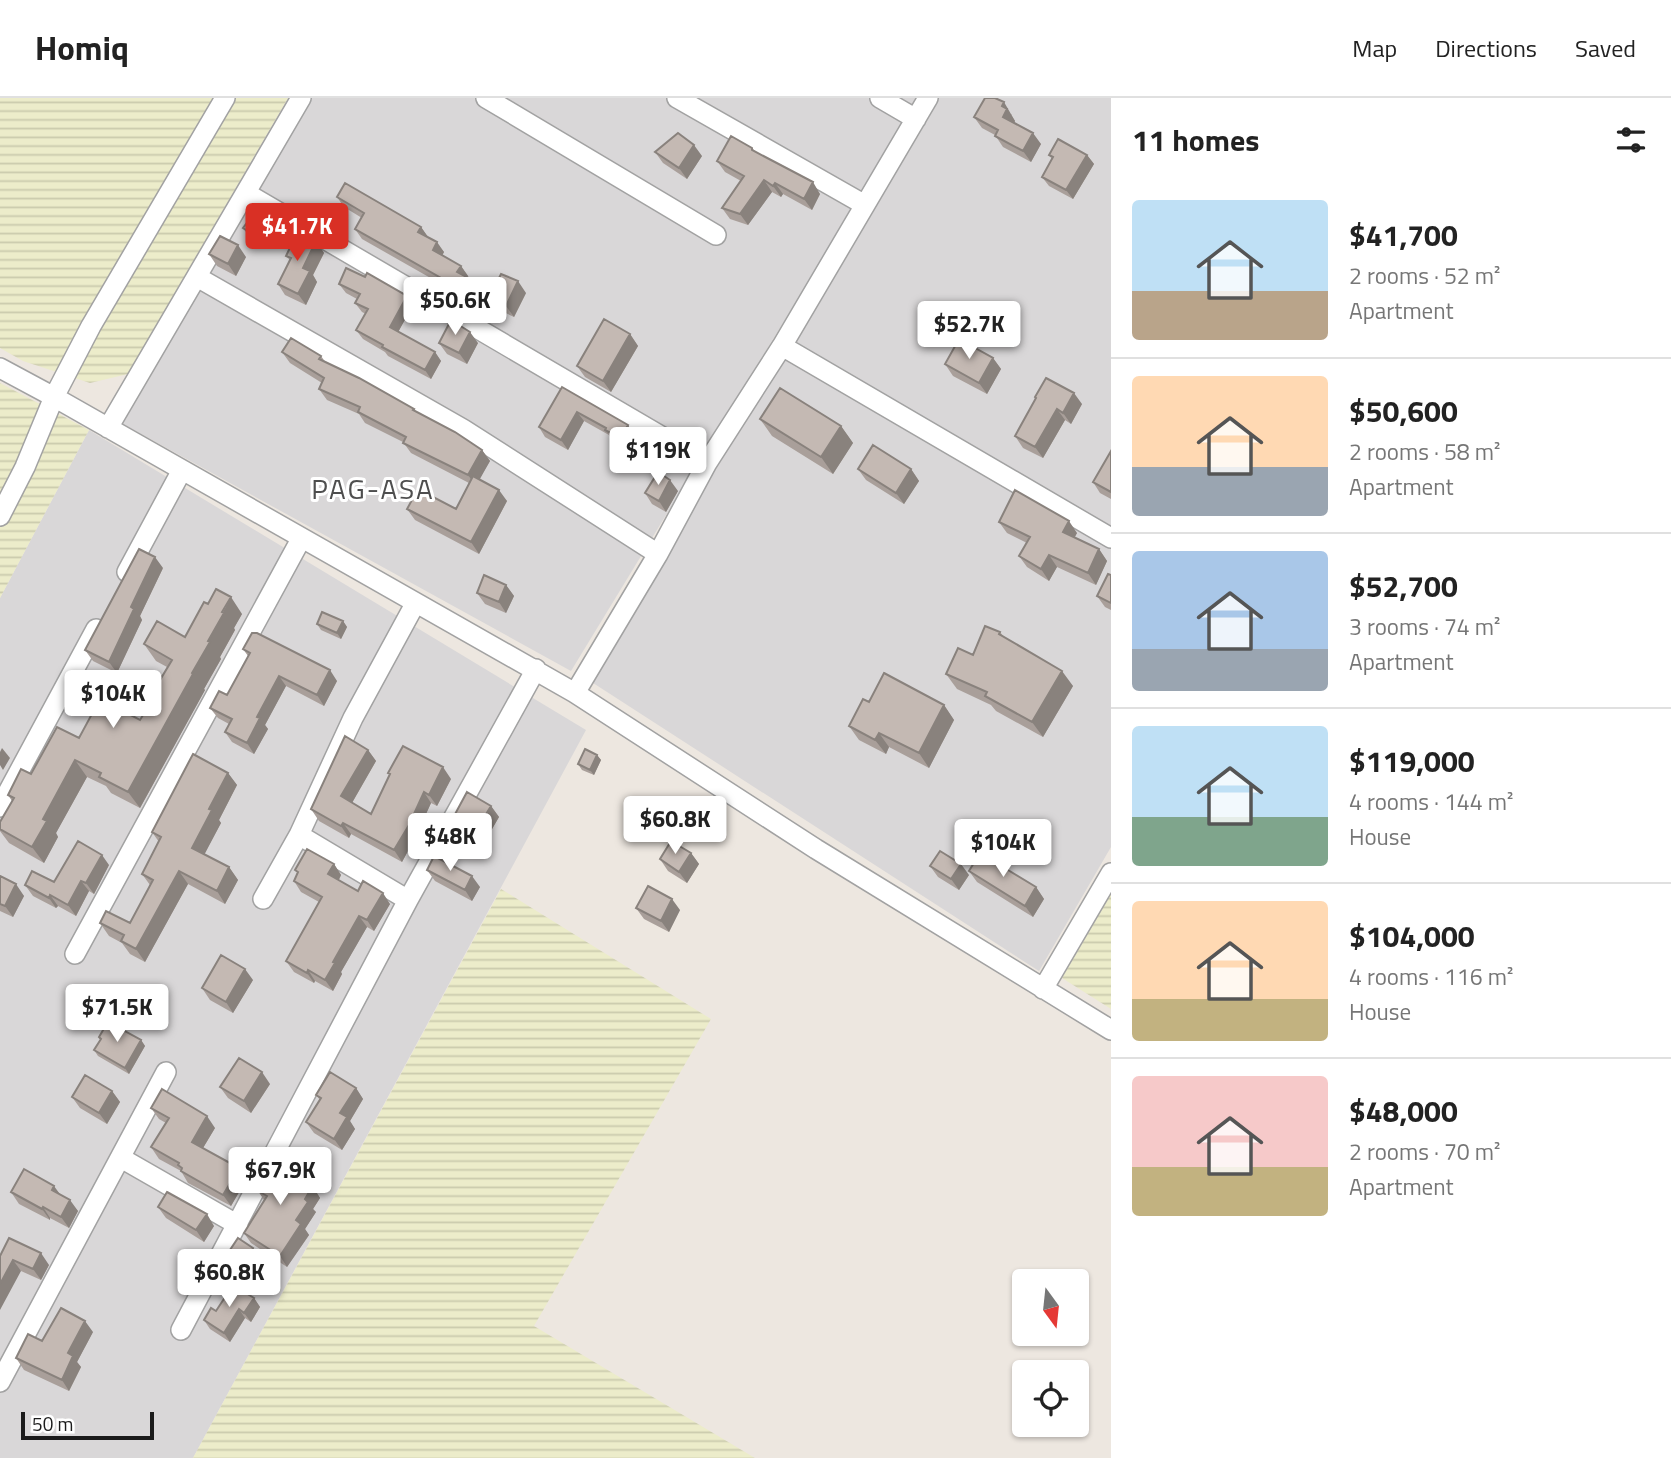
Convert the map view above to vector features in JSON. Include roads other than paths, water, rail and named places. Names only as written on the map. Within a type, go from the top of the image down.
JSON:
[{"type":"street","points":[[0,516],[25,467],[54,397],[91,326],[225,98]]},
{"type":"street","points":[[108,428],[301,98]]},
{"type":"street","points":[[486,98],[716,235]]},
{"type":"street","points":[[677,98],[865,205]]},
{"type":"street","points":[[880,98],[916,118]]},
{"type":"street","points":[[575,693],[658,554],[707,463],[782,346],[928,98]]},
{"type":"street","points":[[246,193],[707,463]]},
{"type":"street","points":[[197,277],[463,429],[658,554]]},
{"type":"street","points":[[782,346],[1111,537]]},
{"type":"street","points":[[0,368],[415,604],[536,669],[816,849],[1111,1030]]},
{"type":"street","points":[[118,589],[182,470]]},
{"type":"street","points":[[75,954],[301,539]]},
{"type":"street","points":[[263,899],[299,835],[353,718],[415,604]]},
{"type":"street","points":[[0,807],[105,613]]},
{"type":"street","points":[[181,1330],[408,900],[536,669]]},
{"type":"street","points":[[299,835],[408,900]]},
{"type":"street","points":[[1043,989],[1111,873]]},
{"type":"street","points":[[0,1382],[166,1072]]},
{"type":"street","points":[[121,1158],[238,1225]]},
{"type":"district","name":"PAG-ASA","points":[[373,488]]}]
